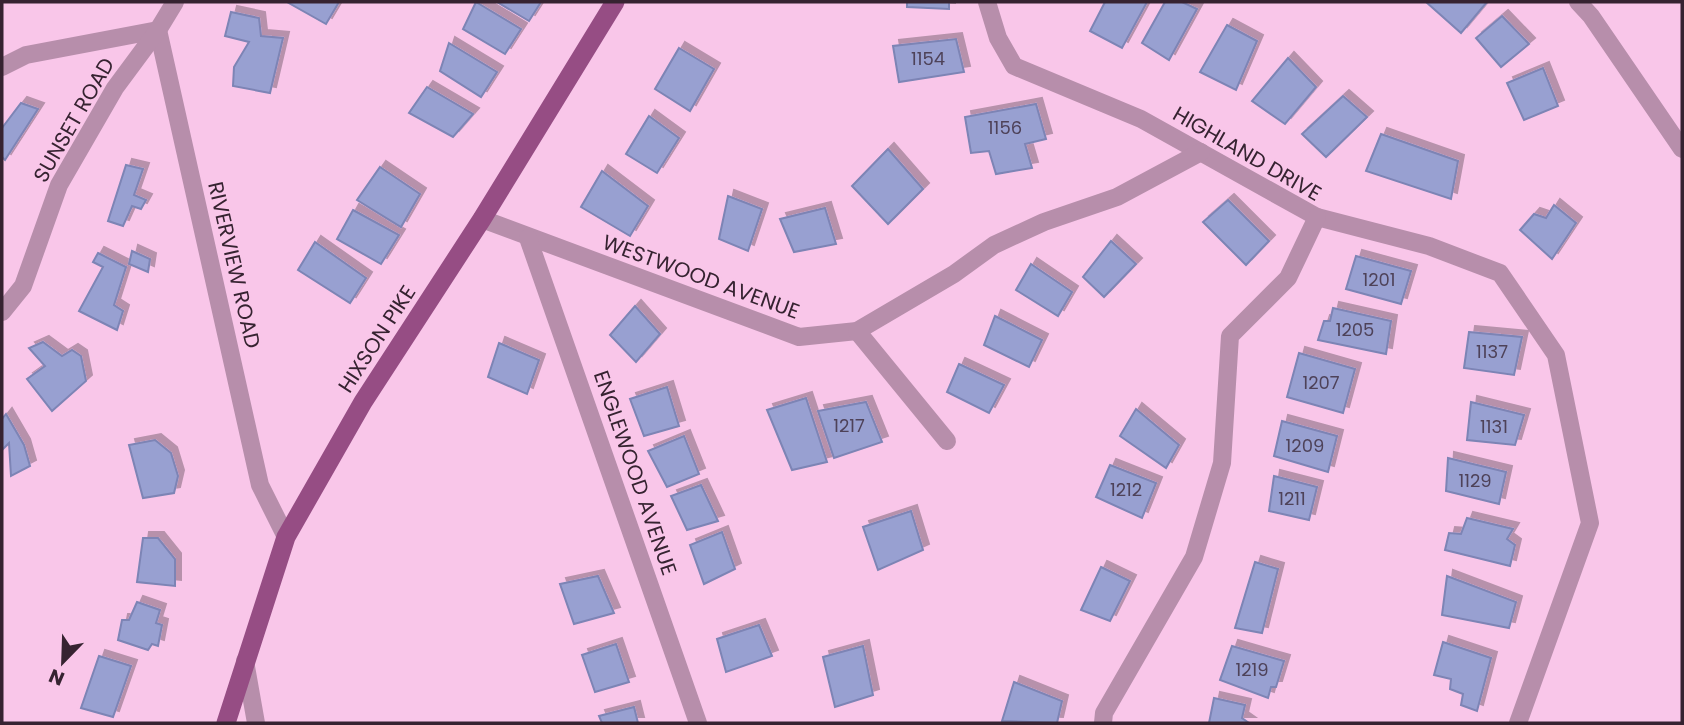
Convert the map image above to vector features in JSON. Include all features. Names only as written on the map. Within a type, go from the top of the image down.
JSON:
[{"type":"main road","name":"HIXSON PIKE","points":[[226,723],[286,537],[363,402],[482,219],[615,2]]},
{"type":"street","points":[[2,67],[26,55],[158,30],[175,2]]},
{"type":"street","name":"HIGHLAND DRIVE","points":[[987,2],[998,38],[1014,66],[1141,119],[1317,217],[1287,278],[1230,336],[1222,463],[1194,558],[1104,713],[1103,723]]},
{"type":"street","points":[[1578,2],[1591,16],[1682,149]]},
{"type":"street","name":"SUNSET ROAD","points":[[2,312],[23,286],[59,185],[115,88],[158,30]]},
{"type":"street","name":"RIVERVIEW ROAD","points":[[158,30],[260,485],[286,537]]},
{"type":"street","name":"WESTWOOD AVENUE","points":[[482,219],[799,337],[858,331],[954,274],[995,245],[1044,222],[1117,197],[1201,152]]},
{"type":"street","points":[[1317,217],[1429,246],[1500,273],[1556,355],[1590,523],[1518,723]]},
{"type":"street","name":"ENGLEWOOD AVENUE","points":[[528,238],[698,723]]},
{"type":"street","points":[[858,331],[947,441]]},
{"type":"street","points":[[245,660],[256,723]]},
{"type":"building","points":[[287,2],[339,2],[326,24]]},
{"type":"building","points":[[476,2],[521,29],[505,54],[463,29]]},
{"type":"building","points":[[497,2],[541,2],[529,21]]},
{"type":"building","points":[[907,2],[949,2],[949,9],[907,7]]},
{"type":"building","points":[[1105,2],[1147,2],[1122,48],[1090,31]]},
{"type":"building","points":[[1165,2],[1182,2],[1197,9],[1169,60],[1142,43]]},
{"type":"building","points":[[1426,2],[1487,2],[1461,33]]},
{"type":"building","points":[[231,12],[259,18],[261,36],[283,38],[270,93],[233,86],[234,67],[249,42],[225,36]]},
{"type":"building","points":[[1502,16],[1529,44],[1501,67],[1476,38]]},
{"type":"building","points":[[1227,25],[1257,41],[1236,90],[1200,72]]},
{"type":"building","points":[[956,39],[964,72],[899,82],[893,46]]},
{"type":"building","points":[[449,43],[497,72],[481,97],[440,71]]},
{"type":"building","points":[[679,48],[714,69],[690,111],[655,89]]},
{"type":"building","points":[[1288,58],[1316,87],[1285,124],[1252,101]]},
{"type":"building","points":[[1543,68],[1558,106],[1524,120],[1507,83]]},
{"type":"building","points":[[427,87],[473,114],[453,137],[409,113]]},
{"type":"building","points":[[1343,96],[1367,117],[1326,157],[1302,134]]},
{"type":"building","points":[[21,103],[38,109],[5,160],[2,157],[2,128]]},
{"type":"building","points":[[1036,104],[1046,139],[1025,144],[1032,168],[996,174],[989,151],[971,153],[965,117]]},
{"type":"building","points":[[649,116],[679,138],[657,173],[626,154]]},
{"type":"building","points":[[1381,134],[1458,161],[1451,199],[1366,171]]},
{"type":"building","points":[[888,149],[923,189],[888,224],[852,186]]},
{"type":"building","points":[[126,165],[143,169],[134,195],[146,200],[141,209],[132,206],[123,226],[108,221]]},
{"type":"building","points":[[380,167],[420,194],[401,227],[357,200]]},
{"type":"building","points":[[602,171],[648,206],[630,236],[581,207]]},
{"type":"building","points":[[728,196],[762,209],[748,251],[719,239]]},
{"type":"building","points":[[1228,200],[1269,241],[1246,265],[1203,222]]},
{"type":"building","points":[[1554,205],[1576,223],[1552,259],[1520,230],[1534,214],[1546,218]]},
{"type":"building","points":[[825,208],[836,244],[794,252],[780,219]]},
{"type":"building","points":[[353,210],[399,235],[381,264],[337,239]]},
{"type":"building","points":[[1111,241],[1136,264],[1104,297],[1083,277]]},
{"type":"building","points":[[315,242],[366,278],[350,303],[298,270]]},
{"type":"building","points":[[132,251],[150,259],[148,272],[129,264]]},
{"type":"building","points":[[98,253],[126,267],[114,305],[123,311],[117,330],[79,311],[103,267],[93,262]]},
{"type":"building","points":[[1356,256],[1411,271],[1401,304],[1346,289]]},
{"type":"building","points":[[1031,264],[1072,292],[1058,316],[1016,290]]},
{"type":"building","points":[[635,306],[660,334],[636,362],[610,335]]},
{"type":"building","points":[[1333,308],[1391,321],[1386,354],[1318,340],[1324,321],[1330,321]]},
{"type":"building","points":[[995,316],[1042,340],[1029,367],[984,345]]},
{"type":"building","points":[[1469,332],[1522,337],[1514,375],[1464,368]]},
{"type":"building","points":[[43,342],[62,356],[72,350],[81,356],[86,381],[52,411],[27,379],[45,366],[29,348]]},
{"type":"building","points":[[499,343],[539,360],[527,394],[488,377]]},
{"type":"building","points":[[1299,353],[1355,369],[1343,413],[1287,397]]},
{"type":"building","points":[[959,364],[1004,385],[989,413],[947,392]]},
{"type":"building","points":[[667,387],[679,426],[644,436],[630,399]]},
{"type":"building","points":[[806,398],[827,462],[792,470],[767,410]]},
{"type":"building","points":[[866,402],[882,442],[834,458],[818,411]]},
{"type":"building","points":[[1471,402],[1524,415],[1515,445],[1467,440]]},
{"type":"building","points":[[1136,409],[1179,445],[1166,468],[1120,436]]},
{"type":"building","points":[[6,414],[24,445],[30,466],[11,476],[9,443],[2,450],[2,419]]},
{"type":"building","points":[[1282,421],[1337,436],[1328,472],[1274,456]]},
{"type":"building","points":[[684,436],[699,474],[667,487],[648,451]]},
{"type":"building","points":[[155,440],[171,453],[178,476],[174,493],[143,498],[129,445]]},
{"type":"building","points":[[1448,458],[1506,472],[1499,504],[1446,491]]},
{"type":"building","points":[[1110,465],[1156,483],[1142,518],[1096,497]]},
{"type":"building","points":[[1274,476],[1317,487],[1309,520],[1269,511]]},
{"type":"building","points":[[701,485],[718,521],[687,530],[671,496]]},
{"type":"building","points":[[911,511],[923,550],[878,570],[863,527]]},
{"type":"building","points":[[1467,518],[1513,529],[1507,539],[1515,545],[1510,566],[1445,550],[1449,533],[1461,534]]},
{"type":"building","points":[[722,532],[735,569],[704,584],[690,545]]},
{"type":"building","points":[[143,538],[158,538],[175,559],[175,586],[137,582]]},
{"type":"building","points":[[1255,562],[1278,569],[1262,633],[1235,628]]},
{"type":"building","points":[[1101,567],[1130,581],[1110,621],[1081,610]]},
{"type":"building","points":[[598,576],[614,613],[574,624],[560,584]]},
{"type":"building","points":[[1447,576],[1516,602],[1509,628],[1442,615]]},
{"type":"building","points":[[137,602],[160,610],[156,623],[162,625],[158,646],[152,644],[148,650],[118,640],[122,620],[129,620]]},
{"type":"building","points":[[759,625],[772,656],[726,672],[717,639]]},
{"type":"building","points":[[1443,642],[1491,658],[1477,711],[1461,705],[1463,694],[1450,689],[1451,679],[1434,675]]},
{"type":"building","points":[[616,644],[629,682],[595,692],[582,655]]},
{"type":"building","points":[[863,646],[873,695],[835,707],[823,657]]},
{"type":"building","points":[[1232,646],[1284,661],[1276,687],[1271,687],[1268,698],[1220,680]]},
{"type":"building","points":[[99,656],[131,666],[113,717],[81,708]]},
{"type":"building","points":[[1014,682],[1062,701],[1057,723],[1002,721]]},
{"type":"building","points":[[1214,698],[1245,705],[1242,718],[1249,723],[1209,723]]},
{"type":"building","points":[[634,707],[638,723],[602,723],[599,716]]}]
